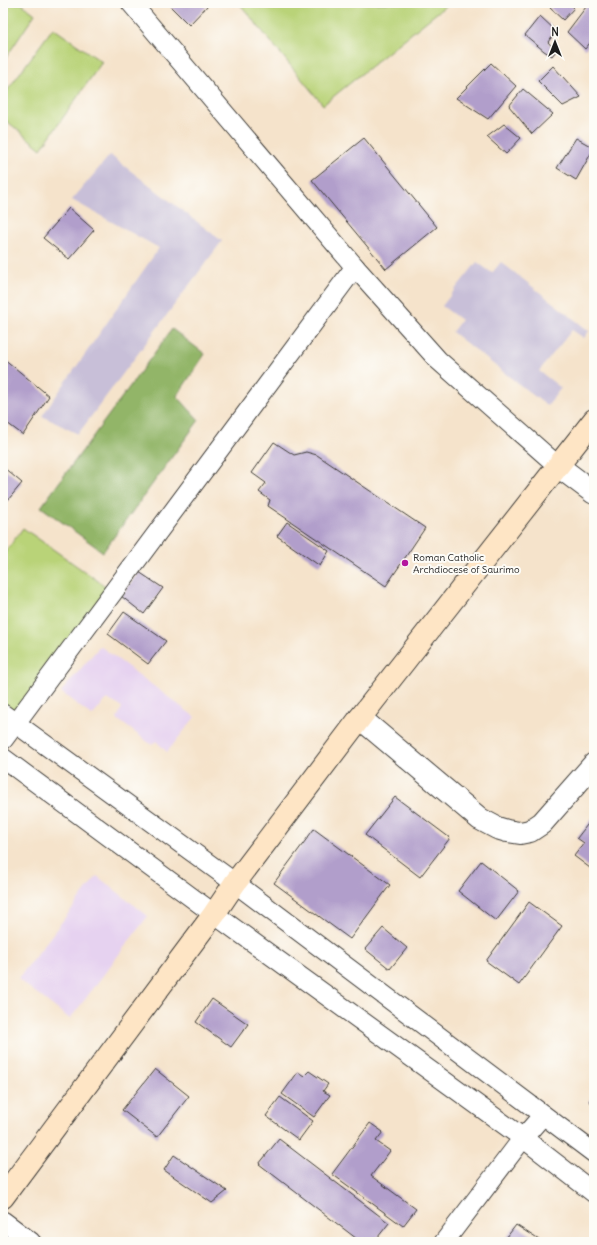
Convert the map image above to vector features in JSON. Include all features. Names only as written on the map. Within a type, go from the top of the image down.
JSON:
[{"type":"main road","points":[[3,1197],[214,914],[235,883],[360,718],[594,420]]},
{"type":"street","points":[[131,3],[355,267],[438,360],[558,466],[594,493]]},
{"type":"street","points":[[3,740],[9,719],[355,267]]},
{"type":"street","points":[[360,718],[480,819],[497,828],[507,831],[520,833],[530,831],[542,823],[594,764]]},
{"type":"street","points":[[9,719],[235,883],[594,1153]]},
{"type":"street","points":[[3,758],[214,914],[523,1138],[594,1193]]},
{"type":"street","points":[[444,1242],[523,1138],[544,1115]]},
{"type":"street","points":[[3,1221],[31,1242]]},
{"type":"shaded area","points":[[110,155],[222,241],[78,434],[42,416],[159,248],[72,200]]},
{"type":"shaded area","points":[[477,262],[492,273],[501,262],[589,331],[584,338],[572,330],[539,371],[561,388],[547,406],[452,332],[461,320],[442,306]]},
{"type":"shaded area","points":[[100,646],[195,717],[167,752],[156,741],[152,745],[117,719],[122,707],[107,699],[92,716],[61,692]]},
{"type":"shaded area","points":[[97,876],[148,916],[70,1019],[18,979]]},
{"type":"green space","points":[[3,3],[21,3],[35,14],[3,62]]},
{"type":"green space","points":[[239,3],[449,3],[323,105]]},
{"type":"green space","points":[[53,28],[102,62],[41,149],[3,118],[3,96]]},
{"type":"green space","points":[[172,329],[205,354],[177,396],[199,420],[103,552],[41,507]]},
{"type":"green space","points":[[23,528],[108,588],[16,717],[3,708],[3,555]]},
{"type":"building","points":[[167,3],[210,3],[189,25]]},
{"type":"building","points":[[554,3],[569,3],[574,8],[563,20],[550,8]]},
{"type":"building","points":[[589,3],[594,3],[594,38],[585,49],[567,32]]},
{"type":"building","points":[[540,16],[556,31],[548,42],[556,51],[552,56],[525,35]]},
{"type":"building","points":[[491,63],[516,86],[488,119],[456,98]]},
{"type":"building","points":[[553,66],[581,97],[563,106],[538,81]]},
{"type":"building","points":[[523,89],[553,114],[532,134],[509,106]]},
{"type":"building","points":[[504,124],[521,138],[506,154],[487,137]]},
{"type":"building","points":[[364,138],[437,227],[386,269],[312,180]]},
{"type":"building","points":[[576,138],[594,148],[576,180],[557,168]]},
{"type":"building","points":[[69,208],[94,230],[69,259],[43,238]]},
{"type":"building","points":[[3,358],[49,396],[23,435],[3,420]]},
{"type":"building","points":[[274,442],[294,455],[306,452],[317,455],[425,528],[386,586],[268,506],[270,500],[259,492],[266,483],[252,473]]},
{"type":"building","points":[[3,467],[22,483],[3,506]]},
{"type":"building","points":[[287,522],[329,551],[320,566],[277,536]]},
{"type":"building","points":[[139,572],[163,588],[144,614],[121,596]]},
{"type":"building","points":[[124,612],[166,641],[148,664],[108,634]]},
{"type":"building","points":[[395,797],[450,838],[420,877],[365,835]]},
{"type":"building","points":[[594,816],[594,871],[574,856],[584,843],[577,838]]},
{"type":"building","points":[[314,829],[390,885],[350,939],[274,883]]},
{"type":"building","points":[[481,861],[519,891],[496,921],[458,891]]},
{"type":"building","points":[[529,902],[562,926],[519,985],[486,961]]},
{"type":"building","points":[[383,928],[407,948],[390,969],[365,949]]},
{"type":"building","points":[[212,999],[248,1024],[231,1047],[196,1022]]},
{"type":"building","points":[[155,1069],[189,1096],[157,1137],[122,1110]]},
{"type":"building","points":[[309,1071],[328,1084],[323,1091],[330,1095],[314,1117],[282,1094],[298,1072],[304,1076]]},
{"type":"building","points":[[594,1095],[594,1105],[589,1101]]},
{"type":"building","points":[[280,1097],[313,1121],[299,1140],[266,1116]]},
{"type":"building","points":[[370,1123],[383,1132],[376,1141],[390,1151],[371,1176],[416,1209],[403,1226],[332,1174]]},
{"type":"building","points":[[279,1139],[389,1223],[374,1242],[361,1242],[259,1164]]},
{"type":"building","points":[[174,1155],[227,1191],[212,1203],[164,1170]]},
{"type":"building","points":[[516,1225],[542,1242],[503,1242]]},
{"type":"place","name":"Roman Catholic Archdiocese of Saurimo","points":[[405,563]]}]
